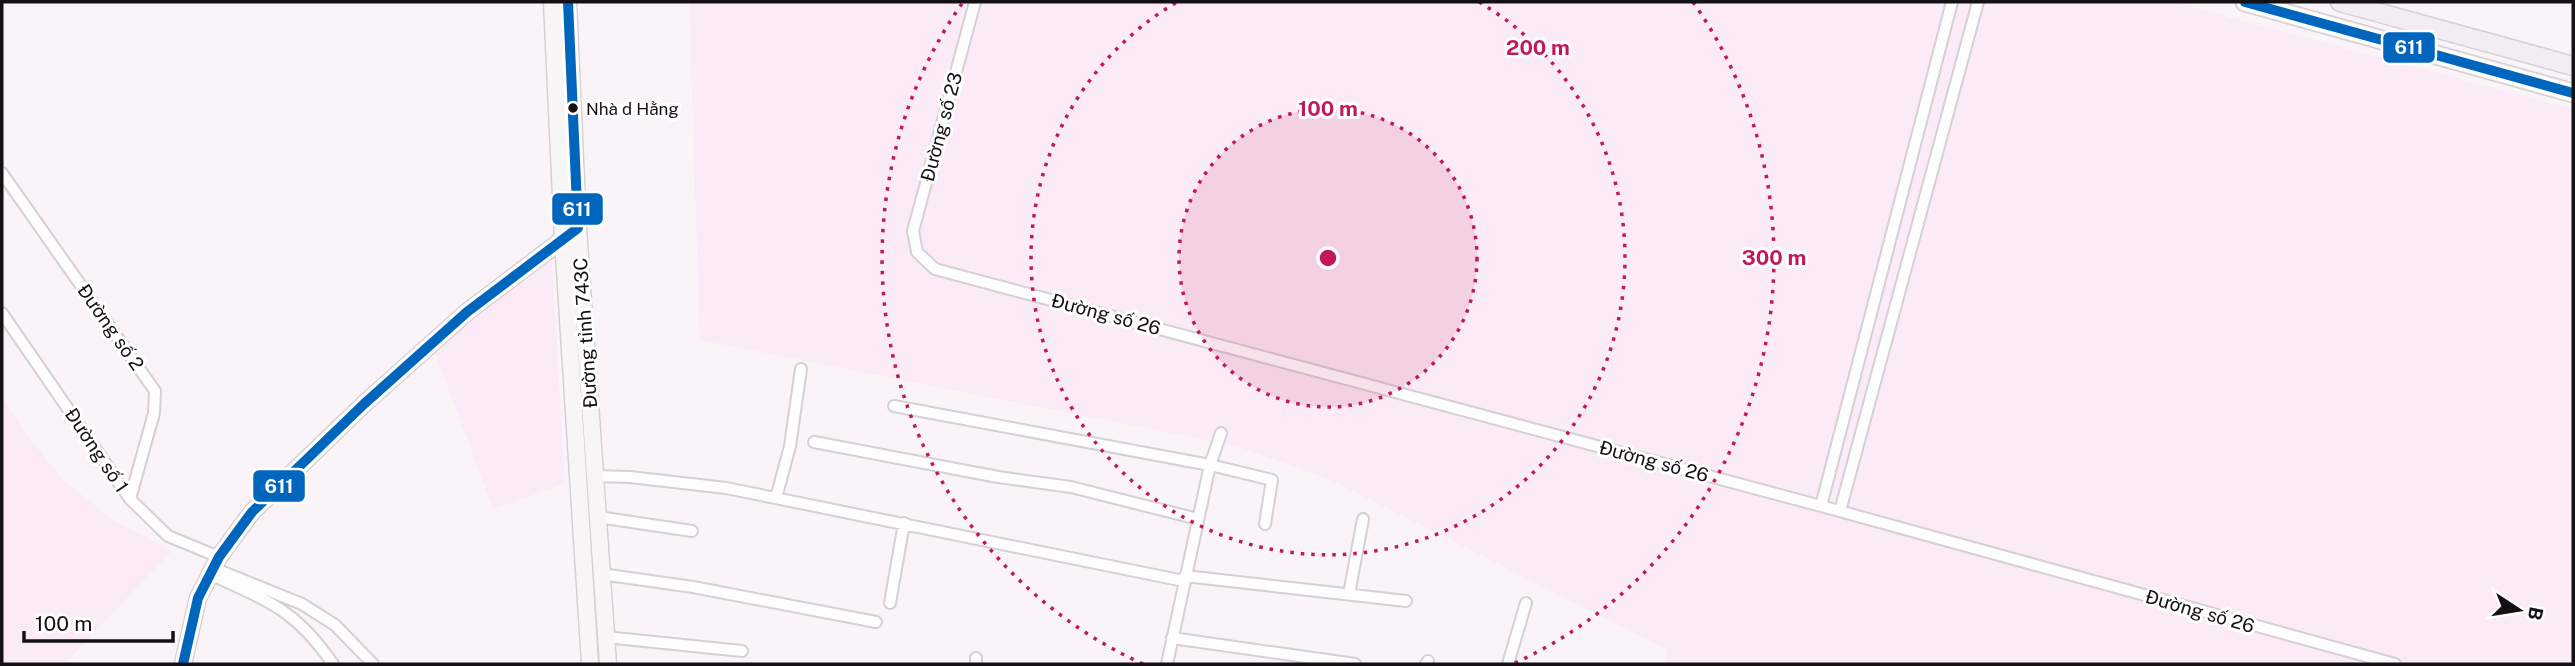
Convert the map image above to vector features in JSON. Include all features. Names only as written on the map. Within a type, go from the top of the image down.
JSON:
[{"type":"main road","name":"Đường tỉnh 743C","points":[[552,2],[563,240],[590,664]]},
{"type":"main road","name":"Đường tỉnh 743C","points":[[568,2],[578,228],[608,664]]},
{"type":"main road","points":[[2245,2],[2573,93]]},
{"type":"main road","points":[[2340,2],[2573,66]]},
{"type":"main road","points":[[2483,68],[2490,43]]},
{"type":"main road","points":[[183,664],[198,598],[214,566],[252,512],[364,404],[467,312],[578,228]]},
{"type":"street","name":"Đường số 23","points":[[917,252],[913,231],[975,2]]},
{"type":"street","points":[[1821,506],[1896,226],[1952,2]]},
{"type":"street","points":[[1840,511],[1978,2]]},
{"type":"street","name":"Đường số 2","points":[[2,173],[155,391],[154,413],[130,499]]},
{"type":"street","points":[[1896,226],[1916,229]]},
{"type":"street","name":"Đường số 26","points":[[917,252],[936,269],[1840,511],[2395,664]]},
{"type":"street","name":"Đường số 1","points":[[2,313],[130,499],[168,536],[214,566]]},
{"type":"street","points":[[776,498],[790,446],[801,369]]},
{"type":"street","points":[[894,405],[1210,465],[1272,480],[1265,524]]},
{"type":"street","points":[[1167,664],[1210,465],[1221,433]]},
{"type":"street","points":[[814,442],[998,477],[1071,487],[1198,519]]},
{"type":"street","points":[[595,476],[631,477],[726,488],[1184,579],[1406,601]]},
{"type":"street","points":[[598,517],[692,531]]},
{"type":"street","points":[[1349,594],[1363,519]]},
{"type":"street","points":[[890,603],[904,523]]},
{"type":"street","points":[[214,566],[284,609],[313,636],[333,664]]},
{"type":"street","points":[[214,566],[302,604],[335,625],[373,664]]},
{"type":"street","points":[[601,574],[693,587],[876,622]]},
{"type":"street","points":[[1508,664],[1526,603]]},
{"type":"street","points":[[605,637],[743,651]]},
{"type":"street","points":[[1172,638],[1354,664]]},
{"type":"shaded area","points":[[689,2],[2172,2],[2573,109],[2573,664],[1664,664],[1667,649],[1333,481],[1237,446],[700,340]]},
{"type":"shaded area","points":[[552,260],[565,484],[493,509],[432,344]]},
{"type":"shaded area","points":[[2,397],[24,431],[61,478],[114,521],[172,551],[64,664],[2,664]]},
{"type":"transit line","name":"611","points":[[183,664],[198,598],[219,557],[252,512],[364,404],[467,312],[578,228],[568,2]]},
{"type":"transit line","name":"611","points":[[2245,2],[2573,93]]},
{"type":"place","name":"Nhà d Hằng","points":[[573,108]]}]
